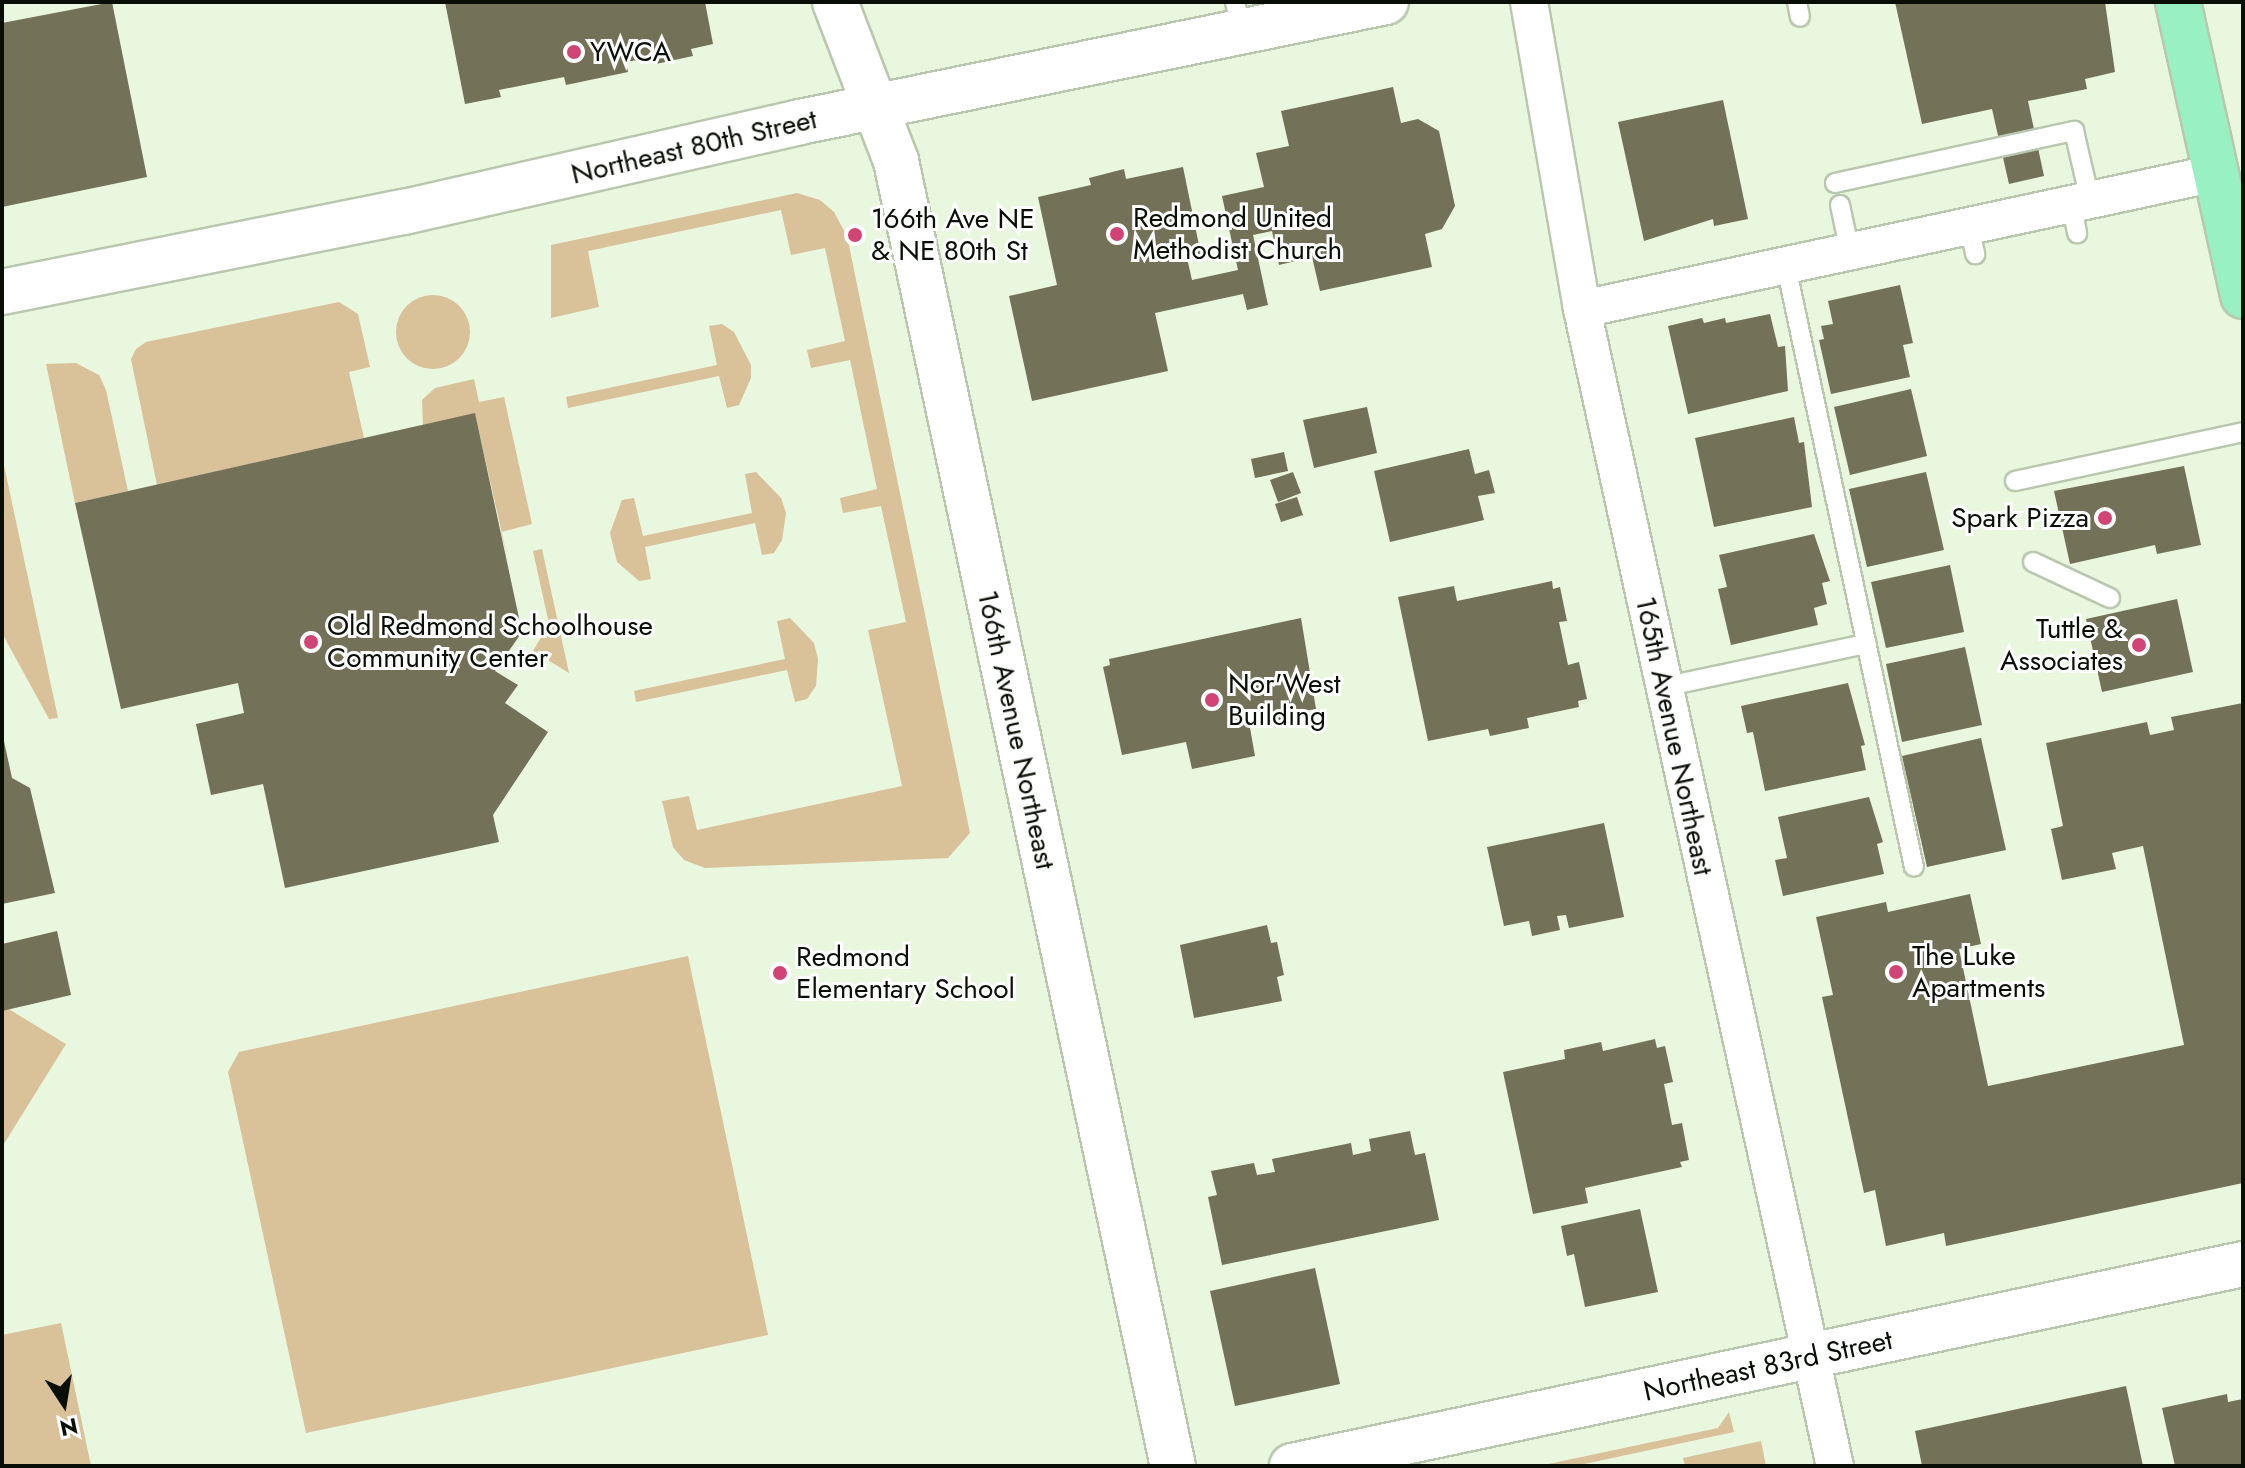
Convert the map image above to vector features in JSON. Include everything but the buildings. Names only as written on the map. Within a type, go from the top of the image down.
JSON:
[{"type":"main road","points":[[2178,2],[2243,296]]},
{"type":"street","name":"166th Avenue Northeast","points":[[835,2],[877,108],[903,192],[1173,1466]]},
{"type":"street","name":"Northeast 80th Street","points":[[2,292],[404,212],[877,108],[1238,18],[1386,2]]},
{"type":"street","name":"165th Avenue Northeast","points":[[1529,2],[1582,309],[1835,1466]]},
{"type":"street","points":[[1582,309],[1850,252],[1972,240],[2216,173]]},
{"type":"street","name":"Northeast 83rd Street","points":[[1292,1466],[2243,1264]]},
{"type":"lane","points":[[1835,183],[2074,131],[2079,213]]},
{"type":"lane","points":[[1840,205],[1850,252]]},
{"type":"lane","points":[[1786,266],[1914,867]]},
{"type":"lane","points":[[2015,481],[2243,432]]},
{"type":"lane","points":[[2033,562],[2110,598]]},
{"type":"lane","points":[[1663,687],[1866,644]]},
{"type":"shaded area","points":[[797,193],[820,200],[834,212],[847,236],[970,833],[948,858],[705,868],[684,860],[673,847],[662,801],[689,796],[697,830],[902,786],[868,630],[906,622],[881,506],[843,513],[840,498],[877,489],[850,360],[811,368],[807,350],[845,341],[825,248],[791,255],[781,210],[588,251],[599,307],[551,318],[551,245]]},
{"type":"shaded area","points":[[433,295],[447,298],[459,306],[467,318],[470,332],[467,346],[459,358],[447,366],[433,369],[419,366],[407,358],[399,346],[396,332],[399,318],[407,306],[419,298]]},
{"type":"shaded area","points":[[339,302],[358,314],[370,367],[349,372],[364,438],[157,485],[131,359],[136,349],[146,342]]},
{"type":"shaded area","points":[[722,324],[734,332],[751,365],[751,378],[739,405],[727,408],[719,376],[568,408],[566,397],[717,365],[709,326]]},
{"type":"shaded area","points":[[76,363],[99,375],[106,390],[128,491],[75,503],[46,364]]},
{"type":"shaded area","points":[[474,379],[479,402],[504,397],[532,524],[502,532],[475,414],[423,425],[422,400],[435,388]]},
{"type":"shaded area","points":[[2,456],[58,718],[49,719],[2,633]]},
{"type":"shaded area","points":[[756,472],[781,498],[786,513],[782,540],[774,553],[762,555],[755,523],[645,547],[651,579],[639,581],[617,562],[610,533],[622,500],[634,498],[643,536],[752,513],[745,474]]},
{"type":"shaded area","points":[[542,549],[569,673],[533,651],[549,624],[533,551]]},
{"type":"shaded area","points":[[790,618],[814,643],[818,659],[816,686],[807,699],[795,702],[787,670],[636,702],[634,691],[785,659],[777,621]]},
{"type":"shaded area","points":[[688,956],[768,1335],[306,1433],[228,1072],[239,1052]]},
{"type":"shaded area","points":[[2,1005],[66,1044],[2,1147]]},
{"type":"shaded area","points":[[61,1323],[91,1466],[2,1466],[2,1335]]},
{"type":"shaded area","points":[[1729,1412],[1734,1432],[1575,1466],[1539,1466],[1718,1428]]},
{"type":"shaded area","points":[[1761,1441],[1766,1466],[1685,1466],[1683,1458]]},
{"type":"place","name":"YWCA","points":[[574,52]]},
{"type":"place","name":"Redmond United Methodist Church","points":[[1117,234]]},
{"type":"place","name":"166th Ave NE & NE 80th St","points":[[855,235]]},
{"type":"place","name":"Spark Pizza","points":[[2105,518]]},
{"type":"place","name":"Old Redmond Schoolhouse Community Center","points":[[311,642]]},
{"type":"place","name":"Tuttle & Associates","points":[[2139,645]]},
{"type":"place","name":"Nor'West Building","points":[[1212,700]]},
{"type":"place","name":"The Luke Apartments","points":[[1896,972]]},
{"type":"place","name":"Redmond Elementary School","points":[[780,973]]}]
